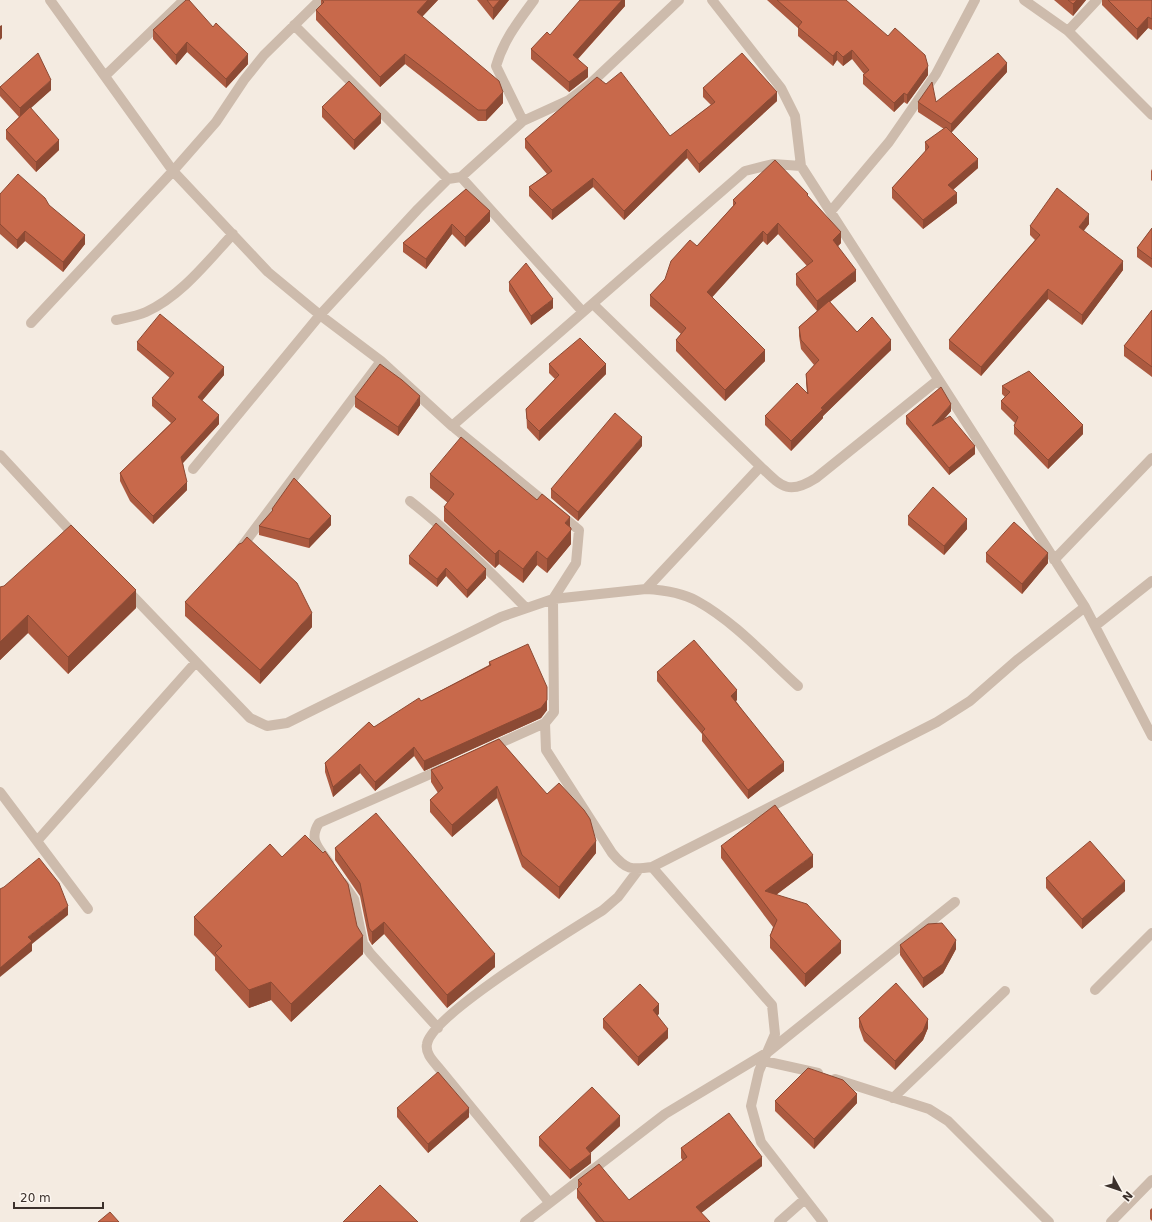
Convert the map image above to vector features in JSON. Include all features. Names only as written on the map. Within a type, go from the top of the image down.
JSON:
[{"type":"street","points":[[50,0],[106,75],[173,171],[268,272],[320,315],[381,362],[452,426],[579,530],[576,563],[553,599],[554,712],[544,722],[481,752]]},
{"type":"street","points":[[106,75],[184,0]]},
{"type":"street","points":[[31,323],[173,171],[216,122],[244,80],[264,55],[320,0]]},
{"type":"street","points":[[524,121],[496,66],[501,48],[509,34],[534,0]]},
{"type":"street","points":[[193,469],[320,315],[399,228],[448,180],[460,177],[524,121],[575,96],[605,70],[679,0]]},
{"type":"street","points":[[712,0],[781,88],[795,116],[801,166],[1085,607],[1152,736]]},
{"type":"street","points":[[831,212],[889,142],[936,74],[975,0]]},
{"type":"street","points":[[1024,0],[1068,31],[1152,115]]},
{"type":"street","points":[[1068,31],[1097,0]]},
{"type":"street","points":[[294,25],[448,180]]},
{"type":"street","points":[[452,426],[745,172],[773,164],[801,166]]},
{"type":"street","points":[[460,177],[583,312]]},
{"type":"street","points":[[116,320],[144,313],[159,305],[184,286],[233,234]]},
{"type":"street","points":[[593,304],[760,467],[780,484],[792,488],[802,486],[938,380]]},
{"type":"street","points":[[239,551],[381,362]]},
{"type":"street","points":[[0,455],[69,534],[82,542]]},
{"type":"street","points":[[1054,560],[1152,458]]},
{"type":"street","points":[[646,589],[760,467]]},
{"type":"street","points":[[410,501],[439,524],[488,569],[526,608]]},
{"type":"street","points":[[1095,626],[1152,581]]},
{"type":"street","points":[[120,582],[250,718],[267,726],[287,723],[501,617],[553,599],[646,589],[660,590],[695,600],[713,611],[798,686]]},
{"type":"street","points":[[544,722],[546,750],[612,853],[620,863],[633,870],[652,867],[937,722],[970,701],[1017,660],[1085,607]]},
{"type":"street","points":[[37,840],[196,662]]},
{"type":"street","points":[[438,1028],[363,943],[354,899],[314,842],[314,832],[320,823],[329,818],[368,803],[453,764]]},
{"type":"street","points":[[0,792],[37,840],[43,855],[88,909]]},
{"type":"street","points":[[652,867],[772,1005],[776,1034],[760,1071],[751,1106],[761,1142],[823,1222]]},
{"type":"street","points":[[549,1202],[428,1054],[426,1044],[431,1034],[504,974],[603,910],[618,898],[639,868]]},
{"type":"street","points":[[525,1222],[665,1114],[766,1056],[955,902]]},
{"type":"street","points":[[1095,990],[1152,933]]},
{"type":"street","points":[[893,1098],[1005,991]]},
{"type":"street","points":[[766,1056],[929,1109],[948,1121],[1049,1222]]},
{"type":"street","points":[[1111,1222],[1152,1180]]},
{"type":"street","points":[[778,1222],[805,1199]]},
{"type":"building","points":[[186,0],[189,0],[213,27],[216,23],[248,54],[226,79],[187,42],[176,55],[153,30]]},
{"type":"building","points":[[322,0],[428,0],[417,12],[499,81],[503,92],[486,110],[478,110],[405,54],[380,77],[316,10],[324,2]]},
{"type":"building","points":[[487,0],[500,0],[493,8]]},
{"type":"building","points":[[580,0],[622,0],[573,55],[588,68],[569,82],[531,49],[547,32],[550,35]]},
{"type":"building","points":[[777,0],[846,0],[888,36],[895,28],[925,55],[928,66],[907,95],[904,93],[894,103],[863,75],[869,70],[852,50],[843,57],[837,51],[833,56],[798,27],[802,22]]},
{"type":"building","points":[[1068,0],[1077,0],[1073,4]]},
{"type":"building","points":[[1108,0],[1152,0],[1152,19],[1148,17],[1137,29]]},
{"type":"building","points":[[38,53],[51,80],[20,108],[0,87]]},
{"type":"building","points":[[742,53],[777,92],[699,164],[687,149],[624,211],[593,178],[552,210],[529,187],[552,171],[525,139],[597,77],[606,84],[621,72],[670,136],[715,102],[703,88]]},
{"type":"building","points":[[998,53],[1007,63],[951,124],[918,102],[932,82],[936,102]]},
{"type":"building","points":[[349,81],[381,114],[354,140],[322,107]]},
{"type":"building","points":[[30,107],[59,140],[36,162],[6,130]]},
{"type":"building","points":[[946,127],[978,159],[948,185],[957,193],[923,220],[892,188],[929,147],[925,142]]},
{"type":"building","points":[[775,160],[808,194],[807,195],[841,232],[833,240],[856,270],[817,301],[796,274],[813,261],[778,223],[767,235],[763,231],[707,292],[765,350],[725,390],[676,340],[686,328],[650,295],[665,279],[671,261],[690,240],[697,246],[736,203],[733,200]]},
{"type":"building","points":[[18,174],[45,198],[49,205],[85,235],[63,262],[25,231],[17,240],[0,224],[0,194]]},
{"type":"building","points":[[1057,188],[1089,214],[1079,227],[1123,261],[1082,315],[1048,289],[981,367],[949,340],[1040,235],[1030,226]]},
{"type":"building","points":[[466,189],[490,211],[465,237],[452,224],[426,259],[403,243]]},
{"type":"building","points":[[1152,228],[1152,259],[1137,248]]},
{"type":"building","points":[[526,263],[553,299],[531,316],[509,282]]},
{"type":"building","points":[[829,301],[857,332],[872,317],[891,340],[821,408],[823,409],[791,441],[765,416],[797,383],[808,394],[806,374],[819,360],[801,340],[799,327]]},
{"type":"building","points":[[1152,310],[1152,367],[1124,346]]},
{"type":"building","points":[[160,314],[224,367],[198,397],[219,415],[181,457],[187,482],[153,516],[130,493],[120,473],[176,419],[152,398],[174,373],[137,342]]},
{"type":"building","points":[[580,338],[606,364],[539,431],[527,419],[526,409],[559,375],[549,364]]},
{"type":"building","points":[[380,364],[402,380],[420,396],[398,427],[355,397]]},
{"type":"building","points":[[1029,371],[1083,425],[1048,460],[1014,426],[1018,417],[1001,401],[1010,392],[1002,386]]},
{"type":"building","points":[[941,387],[951,404],[932,426],[950,416],[975,446],[949,468],[906,416]]},
{"type":"building","points":[[615,413],[642,437],[578,512],[551,489]]},
{"type":"building","points":[[461,437],[537,500],[542,494],[570,517],[565,523],[571,528],[571,530],[547,559],[537,551],[523,569],[499,550],[495,554],[444,507],[454,494],[430,474]]},
{"type":"building","points":[[294,478],[331,516],[309,539],[259,526],[273,510],[272,509]]},
{"type":"building","points":[[933,487],[967,519],[944,546],[908,516]]},
{"type":"building","points":[[1014,522],[1048,553],[1022,584],[986,553]]},
{"type":"building","points":[[436,523],[486,569],[467,590],[446,568],[437,579],[409,556]]},
{"type":"building","points":[[71,525],[136,590],[68,657],[28,615],[0,642],[0,587],[4,586]]},
{"type":"building","points":[[247,537],[297,583],[312,613],[260,670],[185,602]]},
{"type":"building","points":[[694,640],[737,690],[731,696],[784,762],[748,790],[702,732],[705,729],[657,672]]},
{"type":"building","points":[[528,644],[547,687],[547,700],[541,708],[424,761],[414,747],[375,782],[360,764],[333,787],[325,763],[369,722],[374,727],[419,698],[421,701],[491,665],[489,662]]},
{"type":"building","points":[[499,739],[547,794],[559,783],[584,810],[590,819],[596,841],[559,887],[522,855],[497,786],[452,825],[430,800],[443,788],[431,770]]},
{"type":"building","points":[[775,805],[813,855],[765,891],[807,904],[841,941],[805,974],[770,936],[777,920],[721,846]]},
{"type":"building","points":[[376,813],[495,954],[447,995],[384,922],[372,932],[369,928],[360,883],[335,848]]},
{"type":"building","points":[[305,835],[323,853],[325,851],[348,884],[357,926],[363,936],[291,1004],[271,982],[249,990],[215,953],[222,946],[194,917],[270,844],[282,857]]},
{"type":"building","points":[[1090,841],[1125,881],[1082,919],[1046,878]]},
{"type":"building","points":[[39,858],[59,883],[68,906],[28,937],[32,941],[0,968],[0,889]]},
{"type":"building","points":[[942,923],[956,940],[943,964],[923,978],[900,945],[928,924]]},
{"type":"building","points":[[896,983],[928,1019],[923,1031],[895,1061],[864,1031],[859,1018]]},
{"type":"building","points":[[640,984],[659,1004],[653,1010],[668,1029],[638,1057],[603,1019]]},
{"type":"building","points":[[808,1068],[843,1080],[857,1094],[814,1139],[775,1101]]},
{"type":"building","points":[[438,1072],[469,1108],[428,1144],[397,1108]]},
{"type":"building","points":[[592,1087],[620,1116],[586,1148],[591,1154],[570,1170],[539,1137]]},
{"type":"building","points":[[729,1113],[762,1157],[696,1207],[710,1222],[604,1222],[577,1189],[582,1184],[578,1180],[599,1164],[629,1200],[687,1157],[681,1148]]},
{"type":"building","points":[[380,1185],[418,1222],[343,1222]]},
{"type":"building","points":[[110,1212],[119,1222],[98,1222]]}]
